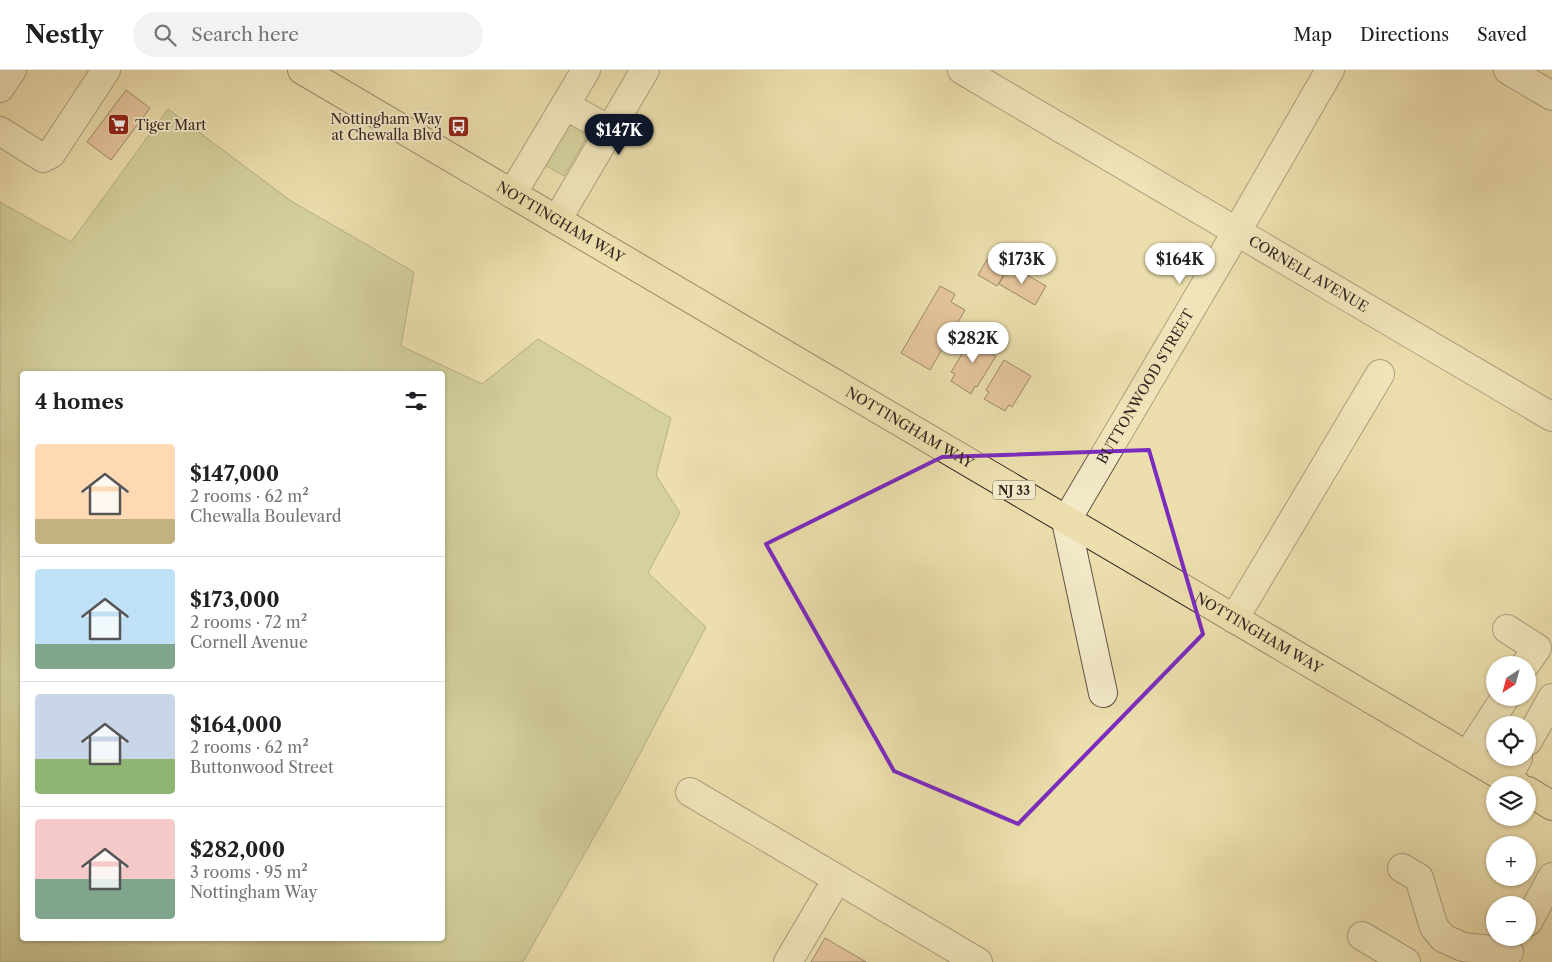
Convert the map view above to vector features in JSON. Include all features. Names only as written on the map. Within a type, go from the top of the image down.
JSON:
[{"type":"main road","name":"NOTTINGHAM WAY","points":[[302,70],[1467,756],[1512,776]]},
{"type":"main road","name":"NOTTINGHAM WAY","points":[[1536,793],[1552,806]]},
{"type":"street","points":[[0,88],[12,70]]},
{"type":"street","points":[[0,131],[42,158],[51,154],[106,70]]},
{"type":"street","points":[[512,194],[586,70]]},
{"type":"street","points":[[557,220],[644,70]]},
{"type":"street","name":"CORNELL AVENUE","points":[[962,70],[1552,417]]},
{"type":"street","name":"BUTTONWOOD STREET","points":[[1066,521],[1330,70]]},
{"type":"street","points":[[1508,70],[1552,96]]},
{"type":"street","points":[[566,105],[609,130]]},
{"type":"street","points":[[1234,619],[1380,374]]},
{"type":"street","points":[[1066,521],[1103,693]]},
{"type":"street","points":[[1507,629],[1537,648],[1532,656]]},
{"type":"street","points":[[1536,727],[1552,698]]},
{"type":"street","points":[[1467,756],[1500,706]]},
{"type":"street","points":[[690,792],[978,962]]},
{"type":"street","points":[[1402,868],[1419,878],[1434,927],[1443,938],[1463,947],[1510,950]]},
{"type":"street","points":[[1536,907],[1552,877]]},
{"type":"street","points":[[788,962],[837,879]]},
{"type":"street","points":[[1362,936],[1406,962]]},
{"type":"highlighted area","points":[[1149,450],[1203,634],[1018,824],[894,771],[766,544],[942,457]]},
{"type":"green space","points":[[168,109],[291,201],[414,272],[401,346],[482,384],[538,339],[671,418],[656,475],[680,513],[648,573],[706,627],[623,786],[523,962],[0,962],[0,202],[71,242]]},
{"type":"green space","points":[[576,124],[587,133],[586,139],[564,176],[545,165],[567,129],[571,125]]},
{"type":"building","name":"Tiger Mart","points":[[126,90],[150,108],[111,160],[87,142]]},
{"type":"building","points":[[991,253],[1010,265],[997,286],[978,275]]},
{"type":"building","points":[[1010,265],[1046,286],[1035,305],[999,284]]},
{"type":"building","points":[[940,286],[955,294],[951,302],[965,310],[930,370],[901,353]]},
{"type":"building","points":[[974,334],[993,345],[989,352],[996,356],[971,394],[951,381],[955,374],[951,372]]},
{"type":"building","points":[[1004,360],[1031,376],[1012,407],[1009,405],[1005,411],[984,399],[989,392],[986,390]]},
{"type":"building","points":[[825,938],[866,962],[811,962]]},
{"type":"place","name":"Tiger Mart","points":[[119,125]]},
{"type":"place","name":"Nottingham Way at Chewalla Blvd","points":[[458,127]]}]
